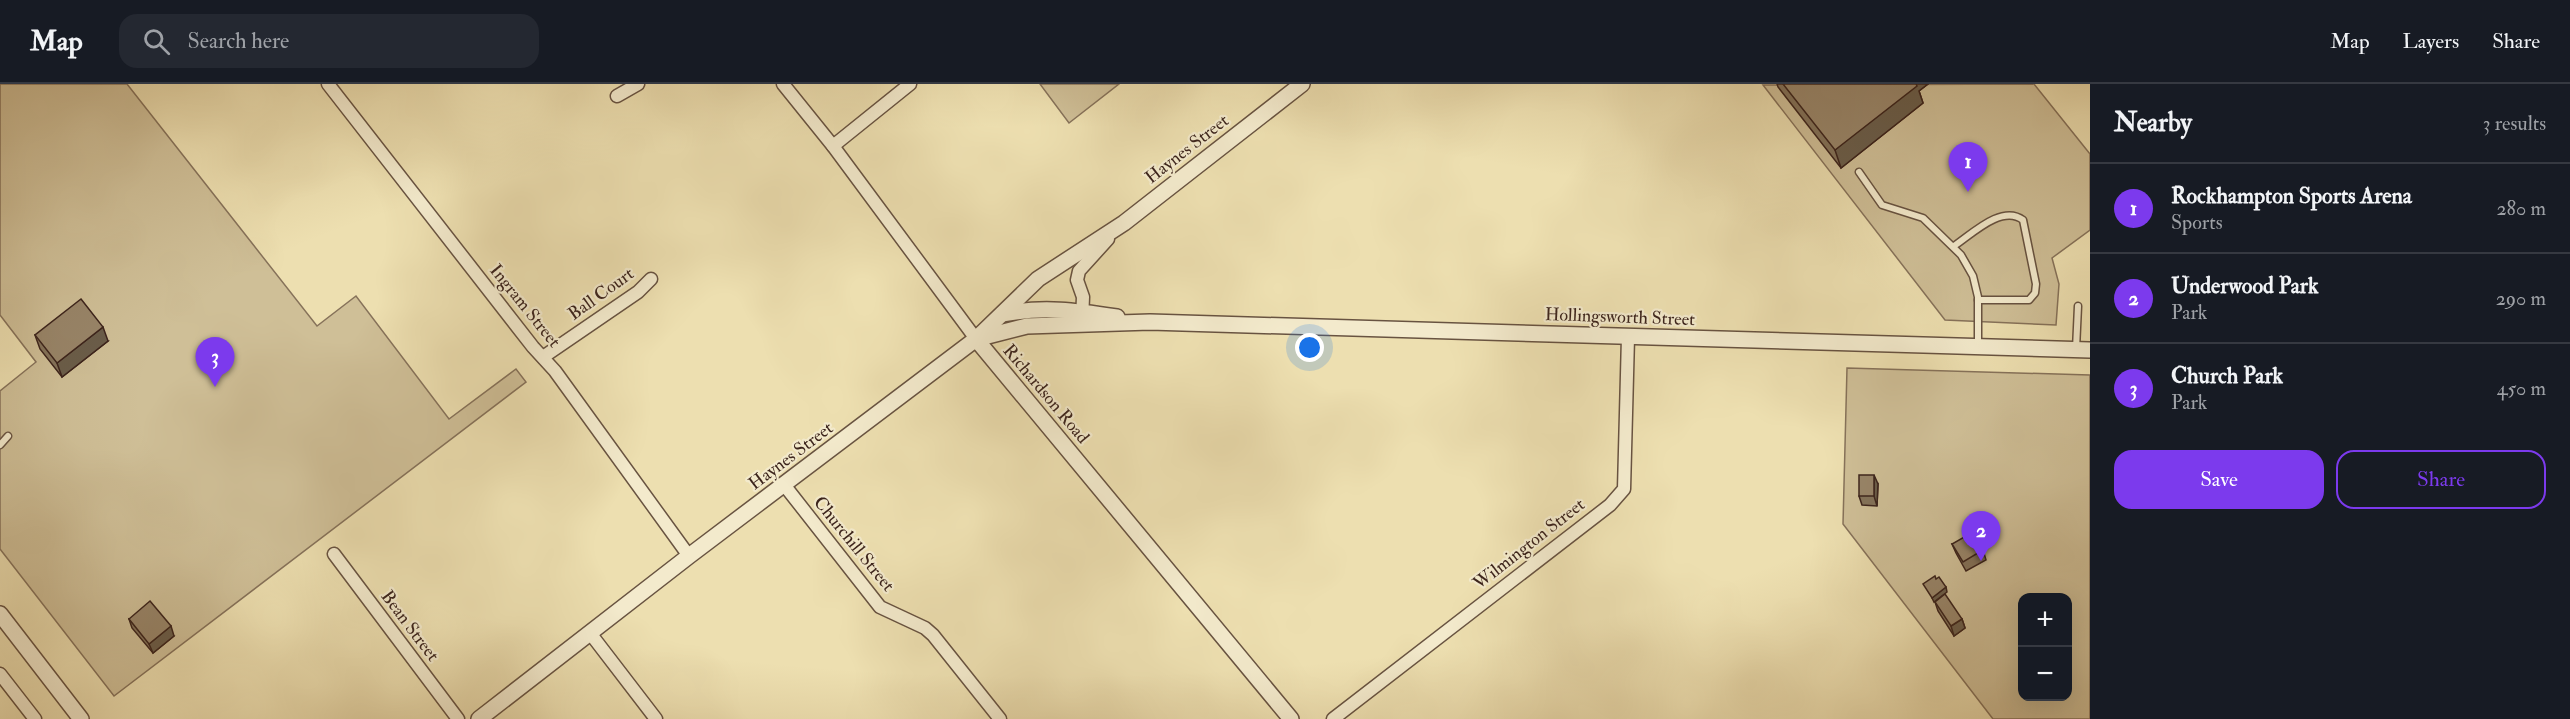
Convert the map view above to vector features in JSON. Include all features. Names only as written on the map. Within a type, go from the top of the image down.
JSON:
[{"type":"street","name":"Ingram Street","points":[[328,84],[543,357],[689,556]]},
{"type":"street","points":[[617,96],[638,84]]},
{"type":"street","name":"Richardson Road","points":[[783,84],[833,146],[976,339],[1291,719]]},
{"type":"street","points":[[833,146],[910,84]]},
{"type":"street","name":"Haynes Street","points":[[479,719],[689,556],[785,486],[976,339],[1038,279],[1124,223],[1302,84]]},
{"type":"street","name":"Haynes Street","points":[[1082,318],[1083,297],[1077,280],[1079,271],[1124,223]]},
{"type":"street","name":"Ball Court","points":[[543,357],[638,292],[651,279]]},
{"type":"street","name":"Hollingsworth Street","points":[[1004,314],[1033,308],[1082,318],[1150,322],[2083,349]]},
{"type":"street","name":"Hollingsworth Street","points":[[976,339],[1027,326],[1082,318]]},
{"type":"street","name":"Wilmington Street","points":[[1333,719],[1610,505],[1624,489],[1628,337]]},
{"type":"street","name":"Churchill Street","points":[[785,486],[880,607],[925,628],[933,635],[1000,719]]},
{"type":"street","name":"Bean Street","points":[[334,554],[458,719]]},
{"type":"street","points":[[0,614],[81,719]]},
{"type":"street","points":[[590,633],[656,719]]},
{"type":"street","points":[[0,674],[35,719]]},
{"type":"lane","points":[[1859,172],[1882,205],[1923,218],[1954,246],[1973,276],[1978,300],[1978,346]]},
{"type":"lane","points":[[1954,246],[2002,214],[2016,214],[2023,220],[2036,284],[2035,293],[2029,300],[1978,300]]},
{"type":"lane","points":[[2078,306],[2083,349]]},
{"type":"lane","points":[[0,445],[8,436]]},
{"type":"shaded area","points":[[0,84],[127,84],[317,326],[356,296],[449,419],[516,369],[526,382],[114,696],[0,549],[0,391],[36,362],[0,315]]},
{"type":"shaded area","points":[[1040,84],[1119,84],[1069,123]]},
{"type":"shaded area","points":[[2034,84],[2090,154],[2090,230],[2052,258],[2059,284],[2056,325],[1945,320],[1763,85]]},
{"type":"shaded area","points":[[1847,368],[2090,375],[2090,719],[1993,719],[1843,524]]},
{"type":"building","points":[[1783,84],[1916,84],[1917,86],[1835,150]]},
{"type":"building","points":[[81,299],[103,327],[57,363],[35,335]]},
{"type":"building","points":[[1859,475],[1874,475],[1874,496],[1859,496]]},
{"type":"building","points":[[1973,532],[1983,550],[1963,562],[1952,544]]},
{"type":"building","points":[[1935,576],[1936,579],[1939,577],[1946,587],[1932,598],[1923,584]]},
{"type":"building","points":[[1945,594],[1962,619],[1951,626],[1935,602]]},
{"type":"building","points":[[150,601],[171,626],[149,644],[129,619]]},
{"type":"place","name":"Rockhampton Sports Arena","points":[[1968,192]]},
{"type":"place","name":"Church Park","points":[[215,387]]},
{"type":"place","name":"Underwood Park","points":[[1981,561]]}]
